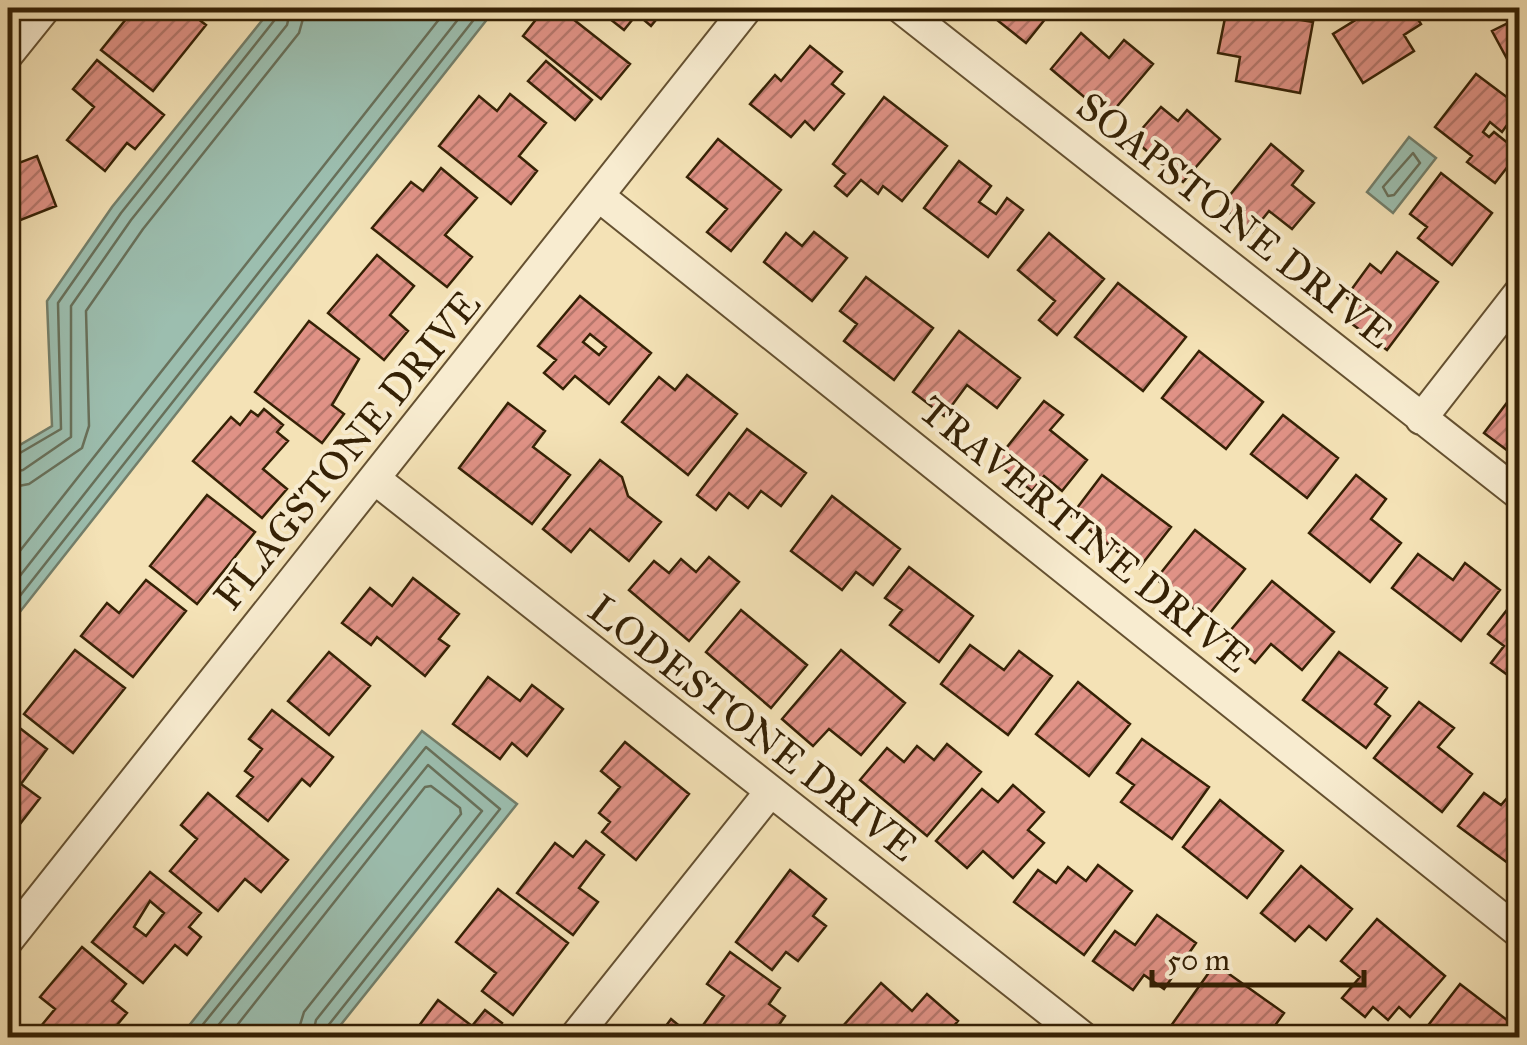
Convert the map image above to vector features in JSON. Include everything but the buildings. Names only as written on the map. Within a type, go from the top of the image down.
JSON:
[{"type":"street","points":[[8,54],[45,8]]},
{"type":"street","name":"FLAGSTONE DRIVE","points":[[8,940],[747,8]]},
{"type":"street","name":"SOAPSTONE DRIVE","points":[[901,8],[1520,495]]},
{"type":"street","name":"TRAVERTINE DRIVE","points":[[600,197],[1520,933]]},
{"type":"street","points":[[1421,419],[1520,292]]},
{"type":"street","name":"LODESTONE DRIVE","points":[[374,480],[1084,1038]]},
{"type":"street","points":[[574,1038],[770,792]]},
{"type":"water","points":[[272,8],[496,8],[8,627],[8,452],[52,426],[47,301],[112,207]]},
{"type":"water","points":[[1409,137],[1436,158],[1393,213],[1367,192]]},
{"type":"water","points":[[422,731],[517,804],[331,1037],[180,1037]]}]
